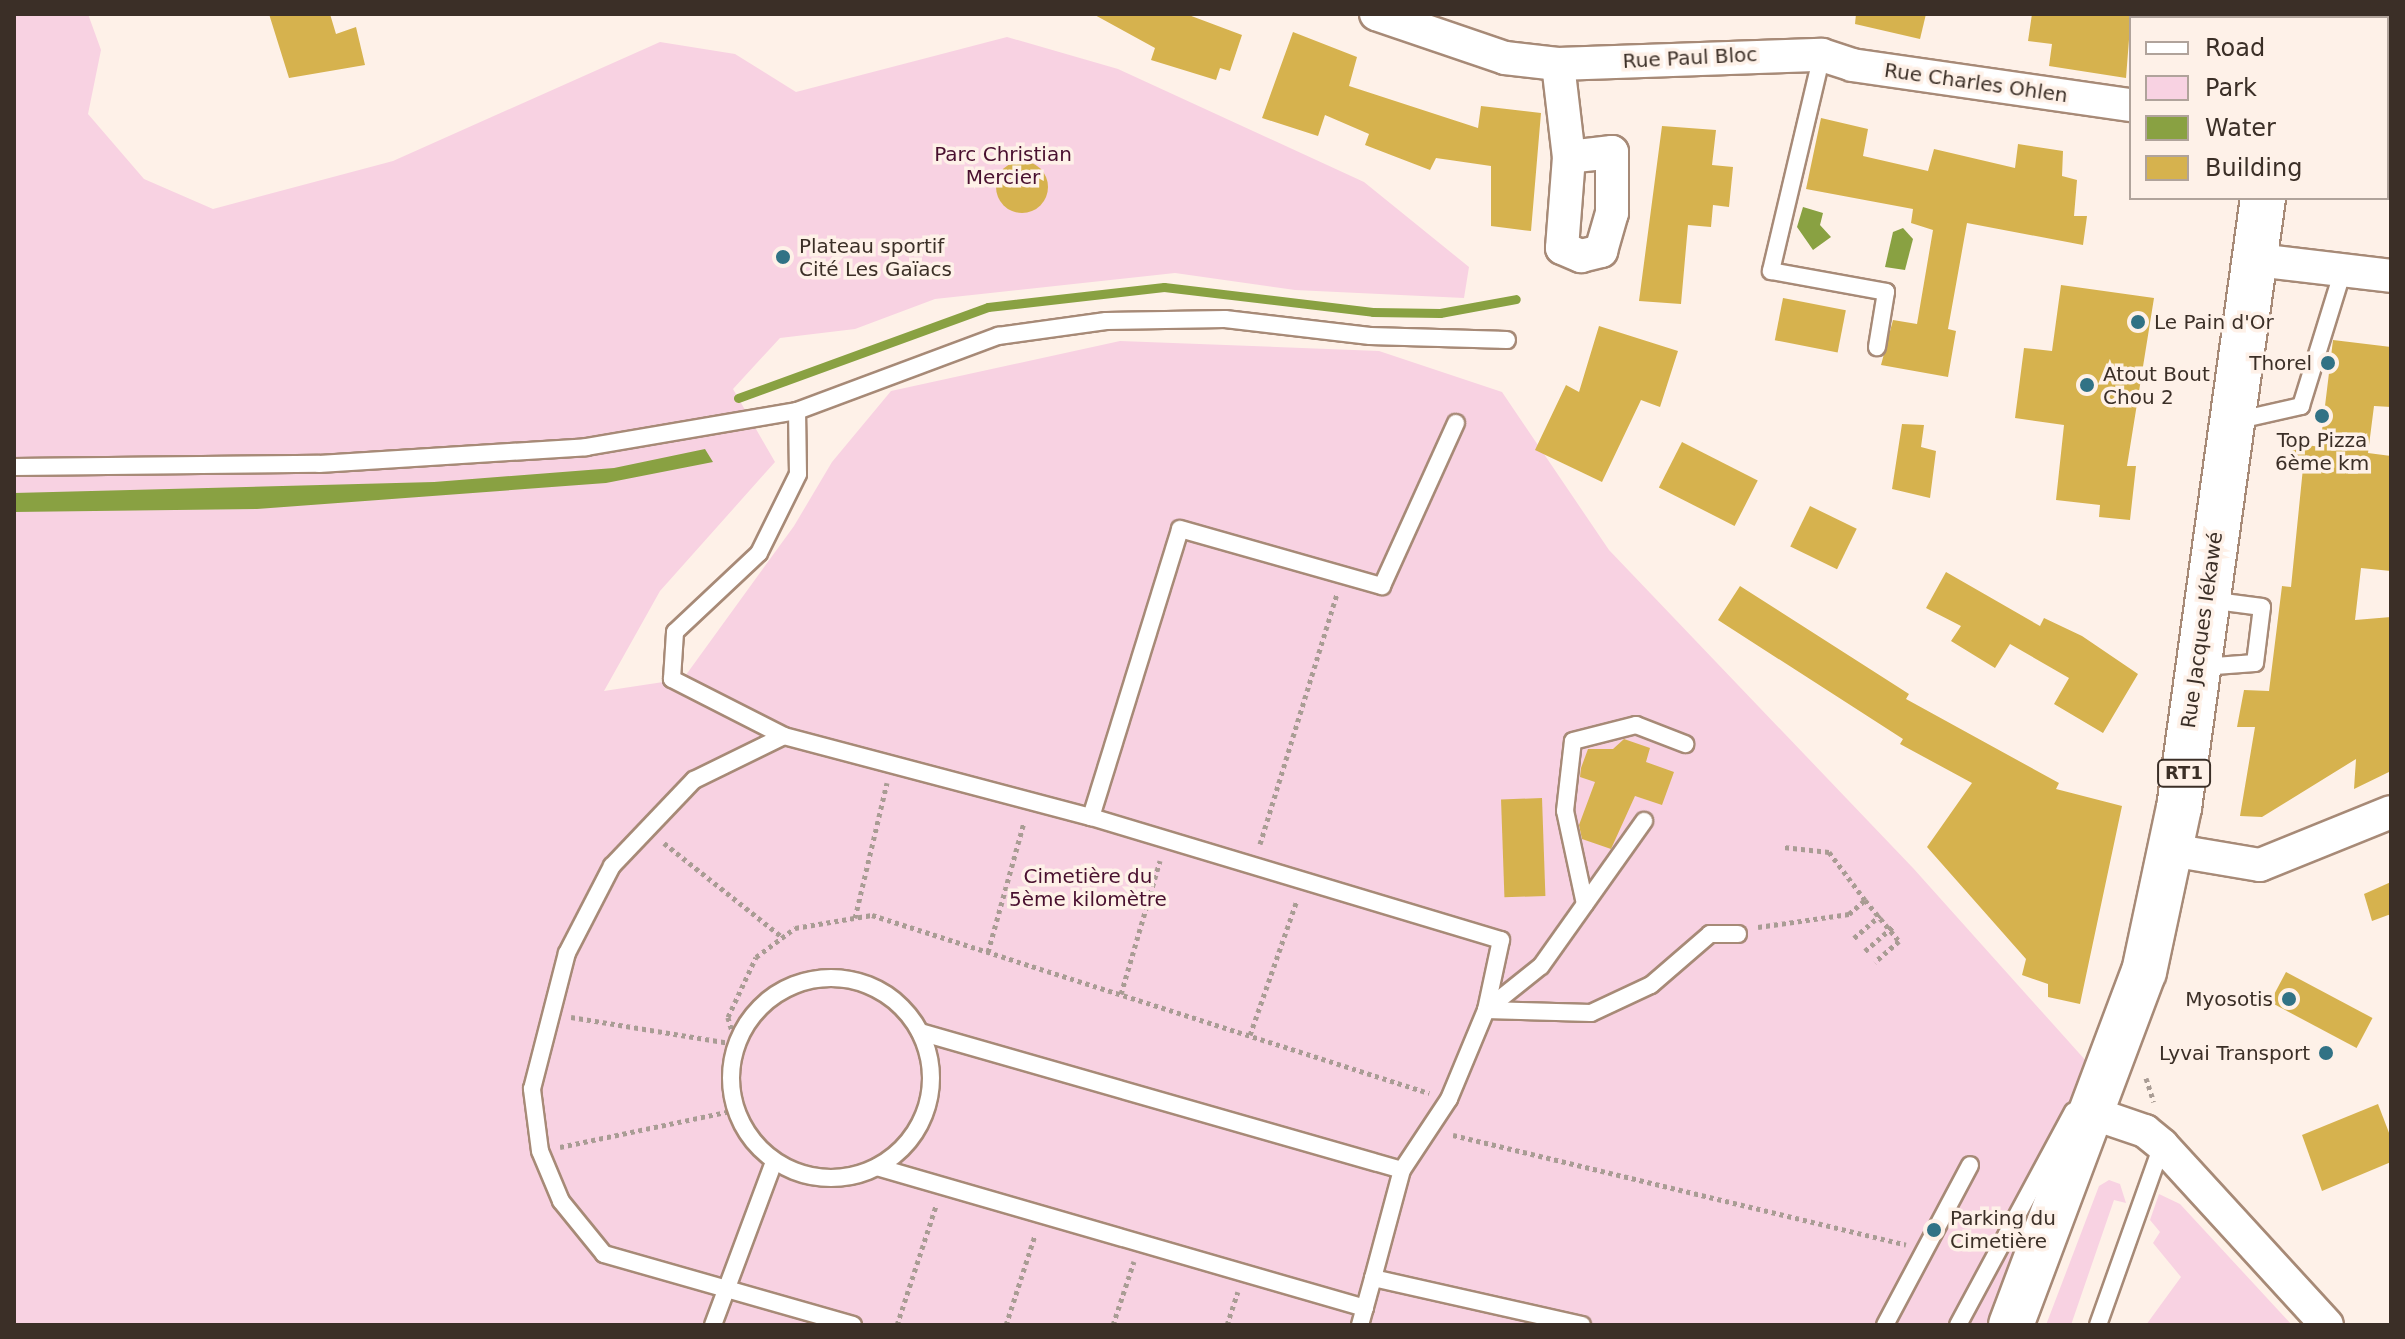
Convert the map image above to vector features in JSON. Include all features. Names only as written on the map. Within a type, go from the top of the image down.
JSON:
[{"type":"main road","name":"Rue Jacques Iékawé","points":[[2011,1325],[2095,1114],[2132,1061],[2144,972],[2171,850],[2204,599],[2257,260],[2263,200]]},
{"type":"street","name":"Rue Paul Bloc","points":[[1376,14],[1505,58],[1558,64],[1822,55]]},
{"type":"street","name":"Rue Charles Ohlen","points":[[1822,55],[1852,65],[2129,105]]},
{"type":"street","points":[[1558,64],[1569,157]]},
{"type":"street","points":[[2257,260],[2391,276]]},
{"type":"street","points":[[2171,850],[2260,865],[2391,812]]},
{"type":"street","points":[[2095,1114],[2145,1131],[2162,1145],[2327,1325]]},
{"type":"lane","points":[[1822,55],[1771,271],[1886,292],[1877,347]]},
{"type":"lane","points":[[2233,422],[2301,406],[2343,270]]},
{"type":"lane","points":[[14,467],[319,464],[586,447],[797,411],[998,336],[1106,321],[1225,319],[1370,336],[1507,340]]},
{"type":"lane","points":[[797,411],[798,474],[759,553],[675,632],[672,679],[784,736],[1091,817],[1304,878],[1501,940],[1486,1010],[1449,1099],[1402,1170],[1360,1325]]},
{"type":"lane","points":[[1091,817],[1180,529],[1382,586],[1456,423]]},
{"type":"lane","points":[[2196,668],[2255,663],[2262,607],[2204,599]]},
{"type":"lane","points":[[1585,904],[1565,811],[1573,741],[1636,725],[1685,744]]},
{"type":"lane","points":[[784,736],[694,780],[605,878],[567,953],[532,1089],[540,1151],[561,1201],[604,1254],[853,1325]]},
{"type":"lane","points":[[1486,1010],[1541,966],[1644,821]]},
{"type":"lane","points":[[1486,1010],[1591,1013],[1651,985],[1710,934],[1738,934]]},
{"type":"lane","points":[[841,978],[873,986],[901,1005],[920,1032],[931,1061],[926,1108],[903,1149],[877,1167],[825,1179],[774,1162],[750,1139],[735,1110],[730,1077],[736,1044],[752,1015],[777,993],[808,980],[841,978]]},
{"type":"lane","points":[[920,1032],[1402,1170]]},
{"type":"lane","points":[[1958,1325],[2061,1130],[2132,1061]]},
{"type":"lane","points":[[2098,1325],[2162,1145]]},
{"type":"lane","points":[[713,1325],[723,1287],[774,1162]]},
{"type":"lane","points":[[1885,1325],[1970,1165]]},
{"type":"lane","points":[[877,1167],[1365,1308]]},
{"type":"lane","points":[[1373,1278],[1582,1325]]},
{"type":"path","points":[[1254,864],[1342,575]]},
{"type":"path","points":[[855,918],[891,764]]},
{"type":"path","points":[[988,952],[1029,801]]},
{"type":"path","points":[[647,829],[782,937]]},
{"type":"path","points":[[1121,994],[1166,839]]},
{"type":"path","points":[[1783,847],[1829,852],[1865,900],[1893,927],[1899,941],[1875,962]]},
{"type":"path","points":[[1250,1035],[1304,878]]},
{"type":"path","points":[[1738,934],[1778,921],[1849,914],[1865,900]]},
{"type":"path","points":[[550,1014],[736,1044],[728,1017],[756,957],[795,928],[872,915],[1449,1099]]},
{"type":"path","points":[[1854,938],[1880,915]]},
{"type":"path","points":[[1865,951],[1893,927]]},
{"type":"path","points":[[2132,1061],[2158,1111]]},
{"type":"path","points":[[540,1151],[735,1110]]},
{"type":"path","points":[[1428,1128],[1926,1249]]},
{"type":"path","points":[[897,1325],[943,1186]]},
{"type":"path","points":[[1006,1325],[1041,1215]]},
{"type":"path","points":[[1113,1325],[1140,1243]]},
{"type":"path","points":[[1227,1325],[1244,1273]]},
{"type":"green space","points":[[14,14],[88,14],[101,50],[88,114],[144,179],[213,209],[393,161],[660,42],[735,54],[796,92],[1007,37],[1118,69],[1364,182],[1469,267],[1464,298],[1295,290],[1175,273],[935,299],[855,329],[780,338],[733,389],[775,462],[660,591],[604,691],[683,679],[794,526],[832,462],[891,391],[1120,341],[1379,351],[1502,392],[1609,550],[1913,868],[2087,1062],[2011,1325],[14,1325]]},
{"type":"green space","points":[[2109,1180],[2120,1184],[2126,1203],[2114,1200],[2071,1325],[2046,1325],[2099,1186]]},
{"type":"green space","points":[[2159,1194],[2180,1204],[2292,1325],[2146,1325],[2181,1277],[2153,1243],[2160,1232],[2150,1220]]},
{"type":"water","points":[[1803,207],[1823,213],[1820,225],[1831,237],[1813,250],[1797,227]]},
{"type":"water","points":[[1903,228],[1913,239],[1905,270],[1885,267],[1893,232]]},
{"type":"water","points":[[705,449],[713,462],[606,483],[257,509],[14,512],[14,493],[434,482],[614,468]]},
{"type":"building","points":[[269,14],[330,14],[336,34],[356,27],[365,65],[289,78]]},
{"type":"building","points":[[1093,14],[1186,14],[1242,35],[1230,71],[1220,68],[1216,80],[1151,60],[1155,48]]},
{"type":"building","points":[[1856,14],[1926,14],[1920,39],[1855,24]]},
{"type":"building","points":[[2032,14],[2131,14],[2126,78],[2049,66],[2052,44],[2028,41]]},
{"type":"building","points":[[1293,32],[1357,57],[1349,86],[1478,128],[1481,106],[1541,113],[1531,231],[1491,226],[1491,166],[1436,158],[1430,170],[1365,145],[1369,134],[1325,115],[1318,136],[1262,118]]},
{"type":"building","points":[[1821,118],[1868,129],[1863,156],[1928,171],[1934,149],[2015,168],[2018,144],[2063,151],[2062,176],[2077,180],[2074,216],[2087,216],[2083,245],[1967,223],[1948,329],[1956,331],[1948,377],[1881,365],[1893,320],[1917,324],[1933,230],[1911,223],[1913,209],[1806,189]]},
{"type":"building","points":[[1662,126],[1716,130],[1712,165],[1733,167],[1729,207],[1713,205],[1711,227],[1688,225],[1681,304],[1639,301]]},
{"type":"building","points":[[1022,161],[1040,169],[1048,187],[1040,205],[1022,213],[1004,205],[996,187],[1004,169]]},
{"type":"building","points":[[2061,285],[2154,298],[2127,466],[2136,466],[2130,520],[2099,517],[2100,505],[2056,500],[2064,425],[2015,418],[2024,348],[2052,351]]},
{"type":"building","points":[[1783,298],[1846,310],[1838,352],[1775,340]]},
{"type":"building","points":[[1599,326],[1678,351],[1660,407],[1641,400],[1602,482],[1535,450],[1566,385],[1579,392]]},
{"type":"building","points":[[2333,340],[2391,347],[2391,407],[2374,406],[2368,453],[2391,456],[2391,571],[2361,568],[2355,620],[2391,617],[2391,771],[2354,789],[2356,759],[2262,817],[2240,816],[2255,727],[2237,727],[2244,690],[2269,691],[2282,586],[2291,587],[2303,468],[2290,466],[2294,443],[2320,447]]},
{"type":"building","points":[[1902,424],[1924,425],[1921,447],[1936,451],[1930,498],[1892,489]]},
{"type":"building","points":[[1682,442],[1758,481],[1735,526],[1659,487]]},
{"type":"building","points":[[1810,506],[1857,529],[1837,569],[1790,546]]},
{"type":"building","points":[[1946,572],[2040,626],[2044,618],[2082,636],[2138,674],[2103,733],[2054,704],[2069,678],[2010,644],[1995,668],[1951,641],[1961,626],[1926,608]]},
{"type":"building","points":[[1740,586],[1909,694],[1906,699],[2059,783],[2056,789],[2122,806],[2080,1004],[2048,997],[2048,984],[2022,975],[2026,959],[1927,847],[1972,783],[1900,744],[1903,739],[1718,620]]},
{"type":"building","points":[[1624,739],[1650,748],[1646,762],[1674,772],[1662,805],[1635,796],[1611,849],[1582,839],[1579,825],[1595,782],[1580,777],[1581,768],[1588,749],[1613,749]]},
{"type":"building","points":[[1542,798],[1545,896],[1504,897],[1501,799]]},
{"type":"building","points":[[2391,882],[2391,914],[2372,921],[2364,894]]},
{"type":"building","points":[[2286,972],[2373,1018],[2357,1048],[2270,1002]]},
{"type":"building","points":[[2378,1104],[2391,1138],[2391,1162],[2322,1191],[2302,1135]]},
{"type":"waterway","points":[[738,398],[988,307],[1164,287],[1373,312],[1440,313],[1516,299]]},
{"type":"place","name":"Plateau sportif Cité Les Gaïacs","points":[[783,257]]},
{"type":"place","name":"Le Pain d'Or","points":[[2138,322]]},
{"type":"place","name":"Thorel","points":[[2328,363]]},
{"type":"place","name":"Atout Bout Chou 2","points":[[2087,385]]},
{"type":"place","name":"Top Pizza 6ème km","points":[[2322,416]]},
{"type":"place","name":"Myosotis","points":[[2289,999]]},
{"type":"place","name":"Lyvai Transport","points":[[2326,1053]]},
{"type":"place","name":"Parking du Cimetière","points":[[1934,1230]]},
{"type":"park label","name":"Parc Christian Mercier","points":[[1003,166]]},
{"type":"park label","name":"Cimetière du 5ème kilomètre","points":[[1088,888]]}]
